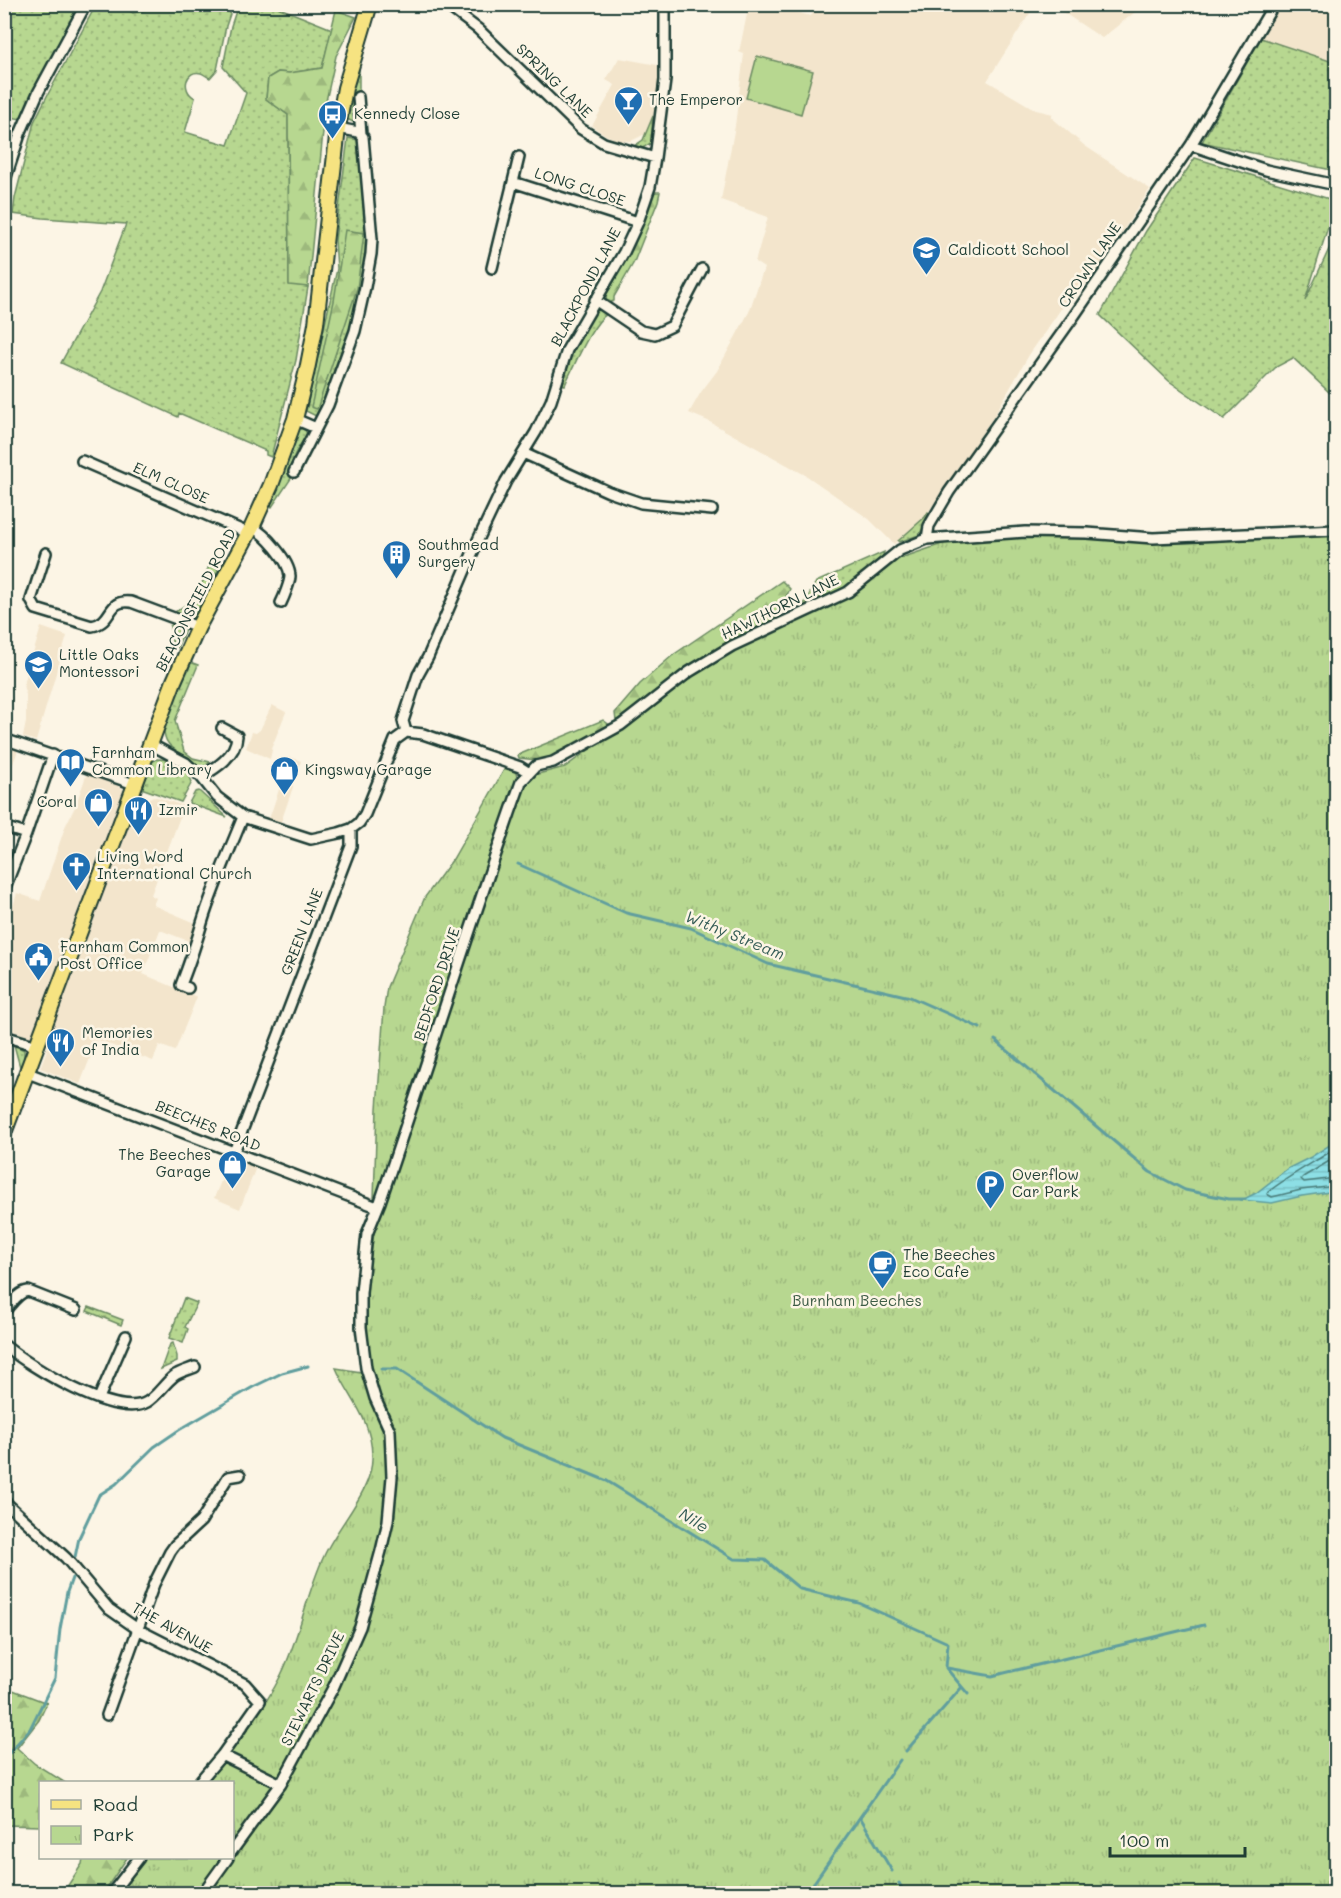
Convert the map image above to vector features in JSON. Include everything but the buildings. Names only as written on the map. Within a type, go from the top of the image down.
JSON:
[{"type":"main road","name":"BEACONSFIELD ROAD","points":[[6,1128],[174,681],[198,627],[250,530],[271,485],[295,419],[316,324],[338,128],[345,88],[370,4]]},
{"type":"street","points":[[4,183],[20,134],[38,93],[86,4]]},
{"type":"street","name":"SPRING LANE","points":[[445,4],[478,29],[581,129],[604,143],[655,158]]},
{"type":"street","name":"BLACKPOND LANE","points":[[406,732],[403,721],[418,675],[428,657],[478,540],[506,481],[536,432],[551,401],[567,350],[624,252],[638,222],[650,187],[655,158],[664,80],[665,4]]},
{"type":"street","name":"CROWN LANE","points":[[927,539],[929,526],[949,492],[1074,316],[1191,145],[1274,4]]},
{"type":"street","points":[[294,472],[328,405],[355,331],[371,254],[371,221],[358,97]]},
{"type":"street","points":[[338,128],[361,134]]},
{"type":"street","points":[[1191,145],[1266,170],[1336,185]]},
{"type":"street","name":"LONG CLOSE","points":[[492,268],[519,157]]},
{"type":"street","name":"LONG CLOSE","points":[[513,182],[638,222]]},
{"type":"street","points":[[595,300],[641,331],[655,334],[672,326],[702,269]]},
{"type":"street","points":[[295,419],[316,428]]},
{"type":"street","points":[[523,453],[609,492],[641,503],[712,510]]},
{"type":"street","name":"ELM CLOSE","points":[[82,461],[250,530]]},
{"type":"street","points":[[250,530],[268,539],[288,568],[290,578],[281,603]]},
{"type":"street","name":"HAWTHORN LANE","points":[[528,772],[536,766],[553,762],[621,725],[689,672],[732,646],[848,592],[900,550],[927,539],[1025,532],[1087,533],[1153,538],[1336,530]]},
{"type":"street","points":[[46,553],[31,600],[36,609],[92,626],[101,624],[114,605],[122,601],[131,602],[198,627]]},
{"type":"street","points":[[201,777],[217,767],[230,754],[237,741],[237,736],[222,728]]},
{"type":"street","points":[[406,732],[423,734],[520,767],[528,772]]},
{"type":"street","name":"GREEN LANE","points":[[234,1152],[351,846],[351,829],[359,823],[365,813],[395,740],[406,732]]},
{"type":"street","points":[[4,739],[134,784]]},
{"type":"street","points":[[150,744],[186,763],[217,797],[243,817],[311,839],[351,829]]},
{"type":"street","points":[[4,890],[53,755]]},
{"type":"street","name":"BEDFORD DRIVE","points":[[377,1207],[493,860],[521,782],[528,772]]},
{"type":"street","points":[[170,984],[184,986],[202,923],[243,817]]},
{"type":"street","points":[[4,827],[26,834]]},
{"type":"street","points":[[4,1036],[37,1046]]},
{"type":"street","name":"BEECHES ROAD","points":[[28,1072],[377,1207]]},
{"type":"street","name":"STEWARTS DRIVE","points":[[234,1848],[280,1784],[334,1686],[360,1627],[388,1521],[392,1477],[390,1431],[375,1398],[366,1368],[361,1327],[361,1293],[367,1234],[377,1207]]},
{"type":"street","points":[[4,1312],[18,1296],[28,1291],[76,1310]]},
{"type":"street","points":[[99,1398],[126,1336]]},
{"type":"street","points":[[6,1351],[52,1377],[121,1406],[136,1406],[148,1402],[176,1374],[195,1367]]},
{"type":"street","points":[[107,1714],[154,1584],[170,1552],[201,1521],[228,1477],[240,1475]]},
{"type":"street","name":"THE AVENUE","points":[[4,1501],[66,1558],[109,1609],[139,1630],[245,1684],[260,1701],[201,1781]]},
{"type":"street","points":[[222,1755],[280,1784]]},
{"type":"street","points":[[111,1893],[137,1859]]},
{"type":"street","points":[[202,1893],[227,1859]]},
{"type":"shaded area","name":"Caldicott School","points":[[749,5],[768,5],[811,16],[817,5],[1035,5],[987,81],[1036,110],[1053,114],[1051,117],[1085,146],[1150,189],[1099,267],[1076,296],[1063,306],[1029,355],[994,416],[925,517],[894,544],[869,519],[807,476],[708,421],[689,413],[717,371],[749,312],[764,268],[755,262],[768,217],[721,200],[735,126],[744,54],[739,52]]},
{"type":"shaded area","points":[[1052,5],[1144,5],[1102,38]]},
{"type":"shaded area","points":[[1279,5],[1336,5],[1336,63],[1261,38]]},
{"type":"shaded area","points":[[619,58],[663,66],[655,110],[647,136],[643,135],[631,141],[619,141],[592,126],[615,85],[606,80]]},
{"type":"shaded area","name":"Little Oaks Montessori","points":[[41,627],[67,636],[36,741],[23,737],[26,722],[24,684]]},
{"type":"shaded area","points":[[272,705],[286,712],[271,749],[270,759],[246,748],[252,732],[256,733],[260,730]]},
{"type":"shaded area","points":[[5,745],[18,750],[10,772],[5,769]]},
{"type":"shaded area","points":[[290,757],[301,761],[281,822],[269,819]]},
{"type":"shaded area","points":[[87,773],[146,798],[157,797],[184,806],[151,895],[156,898],[153,905],[198,924],[191,942],[160,930],[143,974],[197,997],[175,1051],[159,1045],[153,1061],[97,1040],[80,1084],[40,1068],[49,1044],[5,1028],[5,933],[17,893],[40,901],[65,827]]},
{"type":"shaded area","points":[[231,1157],[256,1167],[240,1209],[214,1198]]},
{"type":"green space","points":[[123,4],[148,5],[146,10],[133,13],[123,7]]},
{"type":"green space","points":[[5,5],[79,5],[21,119],[5,116]]},
{"type":"green space","points":[[96,5],[233,5],[217,70],[210,78],[201,73],[192,74],[186,86],[195,98],[185,132],[228,145],[246,93],[223,67],[231,26],[238,5],[277,5],[277,7],[332,29],[322,68],[289,73],[278,72],[268,78],[266,99],[288,115],[289,284],[308,287],[296,360],[271,457],[266,455],[266,451],[179,413],[178,417],[61,363],[100,292],[126,224],[13,214],[34,122]]},
{"type":"green space","points":[[336,10],[356,17],[336,56],[326,101],[308,287],[289,285],[288,115],[266,99],[268,78],[278,72],[289,73],[322,68]]},
{"type":"green space","points":[[1261,38],[1336,63],[1336,171],[1202,142]]},
{"type":"green space","points":[[359,56],[359,90],[356,95],[355,123],[345,118]]},
{"type":"green space","points":[[757,56],[813,71],[801,114],[746,98]]},
{"type":"green space","points":[[653,116],[651,143],[641,149],[634,146],[643,140]]},
{"type":"green space","points":[[348,138],[359,140],[368,234],[361,289],[341,359],[318,417],[306,411],[337,269],[335,240]]},
{"type":"green space","points":[[1195,158],[1336,201],[1305,301],[1336,234],[1336,402],[1331,394],[1293,358],[1276,367],[1224,419],[1169,381],[1100,315],[1146,231]]},
{"type":"green space","points":[[653,192],[660,192],[658,201],[634,262],[614,297],[614,301],[606,300],[607,289]]},
{"type":"green space","points":[[345,230],[364,233],[357,289],[317,409],[311,407],[334,301]]},
{"type":"green space","points":[[601,310],[607,314],[596,325],[565,385],[561,384],[566,365],[579,337],[595,311]]},
{"type":"green space","points":[[300,428],[307,434],[292,460],[292,477],[272,507],[270,502],[296,432]]},
{"type":"green space","points":[[928,512],[931,514],[919,535],[898,541],[925,517]]},
{"type":"green space","name":"Burnham Beeches","points":[[1025,535],[1158,540],[1336,535],[1336,1893],[206,1894],[231,1859],[234,1859],[234,1855],[275,1799],[362,1629],[384,1559],[391,1527],[392,1425],[376,1393],[369,1368],[364,1321],[374,1233],[525,781],[534,775],[565,767],[705,666],[747,642],[853,594],[898,559],[948,542]]},
{"type":"green space","points":[[884,552],[882,559],[849,586],[802,608],[816,582]]},
{"type":"green space","points":[[209,566],[219,569],[203,598],[196,598]]},
{"type":"green space","points":[[782,581],[790,589],[774,620],[700,660],[616,721],[615,713],[640,684],[673,655]]},
{"type":"green space","points":[[196,598],[203,598],[200,609],[194,617],[181,617],[175,612]]},
{"type":"green space","points":[[173,624],[185,629],[176,650],[173,649],[170,626]]},
{"type":"green space","points":[[190,662],[198,665],[175,721],[184,751],[193,758],[210,762],[203,768],[173,748],[164,732],[164,726]]},
{"type":"green space","points":[[603,720],[611,726],[554,757],[544,760],[519,758],[518,755]]},
{"type":"green space","points":[[157,759],[169,760],[179,765],[190,777],[192,782],[181,802],[141,788],[150,763]]},
{"type":"green space","points":[[505,768],[515,770],[518,780],[378,1196],[374,1198],[377,1109],[387,987],[425,897],[453,859]]},
{"type":"green space","points":[[199,791],[227,817],[189,803],[195,792]]},
{"type":"green space","points":[[14,1045],[24,1050],[24,1061],[20,1067]]},
{"type":"green space","points":[[184,1298],[197,1303],[185,1327],[188,1329],[183,1343],[169,1338]]},
{"type":"green space","points":[[89,1307],[123,1320],[121,1325],[87,1311]]},
{"type":"green space","points":[[173,1343],[177,1362],[161,1369],[170,1344]]},
{"type":"green space","points":[[336,1368],[361,1372],[385,1429],[389,1471],[379,1544],[359,1617],[330,1688],[313,1722],[275,1786],[234,1844],[234,1781],[206,1781],[236,1744],[281,1675],[288,1661],[312,1585],[324,1556],[361,1494],[371,1468],[371,1442],[368,1430]]},
{"type":"green space","points":[[5,1687],[47,1703],[39,1720],[17,1748],[35,1764],[62,1781],[39,1781],[39,1826],[5,1825]]},
{"type":"green space","points":[[83,1859],[126,1859],[103,1893],[63,1893]]},
{"type":"green space","points":[[142,1859],[223,1859],[198,1893],[116,1894],[131,1878]]},
{"type":"water","points":[[1336,1141],[1336,1191],[1272,1203],[1242,1200],[1256,1193],[1287,1169]]},
{"type":"waterway","name":"Withy Stream","points":[[518,864],[626,913],[691,928],[768,964],[910,997],[980,1028]]},
{"type":"waterway","name":"Withy Stream","points":[[995,1040],[1150,1172],[1185,1190],[1229,1199],[1245,1199]]},
{"type":"waterway","points":[[75,1557],[79,1538],[99,1495],[116,1484],[154,1447],[253,1387],[282,1373],[308,1366]]},
{"type":"waterway","name":"Nile","points":[[381,1369],[397,1369],[502,1438],[607,1481],[734,1559],[765,1560],[800,1589],[859,1603],[948,1643],[946,1668],[968,1694]]},
{"type":"waterway","points":[[4,1759],[30,1729],[55,1678],[60,1629],[72,1578]]},
{"type":"waterway","points":[[947,1668],[992,1676],[1204,1625]]},
{"type":"waterway","points":[[906,1751],[962,1687]]},
{"type":"waterway","points":[[806,1894],[900,1760]]},
{"type":"waterway","points":[[860,1817],[892,1871]]},
{"type":"waterway","points":[[899,1883],[905,1894]]},
{"type":"place","name":"The Emperor","points":[[628,126]]},
{"type":"place","name":"Kennedy Close","points":[[333,140]]},
{"type":"place","name":"Caldicott School","points":[[927,276]]},
{"type":"place","name":"Southmead Surgery","points":[[397,580]]},
{"type":"place","name":"Little Oaks Montessori","points":[[38,690]]},
{"type":"place","name":"Farnham Common Library","points":[[71,788]]},
{"type":"place","name":"Kingsway Garage","points":[[284,796]]},
{"type":"place","name":"Coral","points":[[98,828]]},
{"type":"place","name":"Izmir","points":[[138,836]]},
{"type":"place","name":"Living Word International Church","points":[[76,892]]},
{"type":"place","name":"Farnham Common Post Office","points":[[39,982]]},
{"type":"place","name":"Memories of India","points":[[61,1068]]},
{"type":"place","name":"The Beeches Garage","points":[[232,1190]]},
{"type":"place","name":"Overflow Car Park","points":[[991,1210]]},
{"type":"place","name":"The Beeches Eco Cafe","points":[[882,1290]]}]
